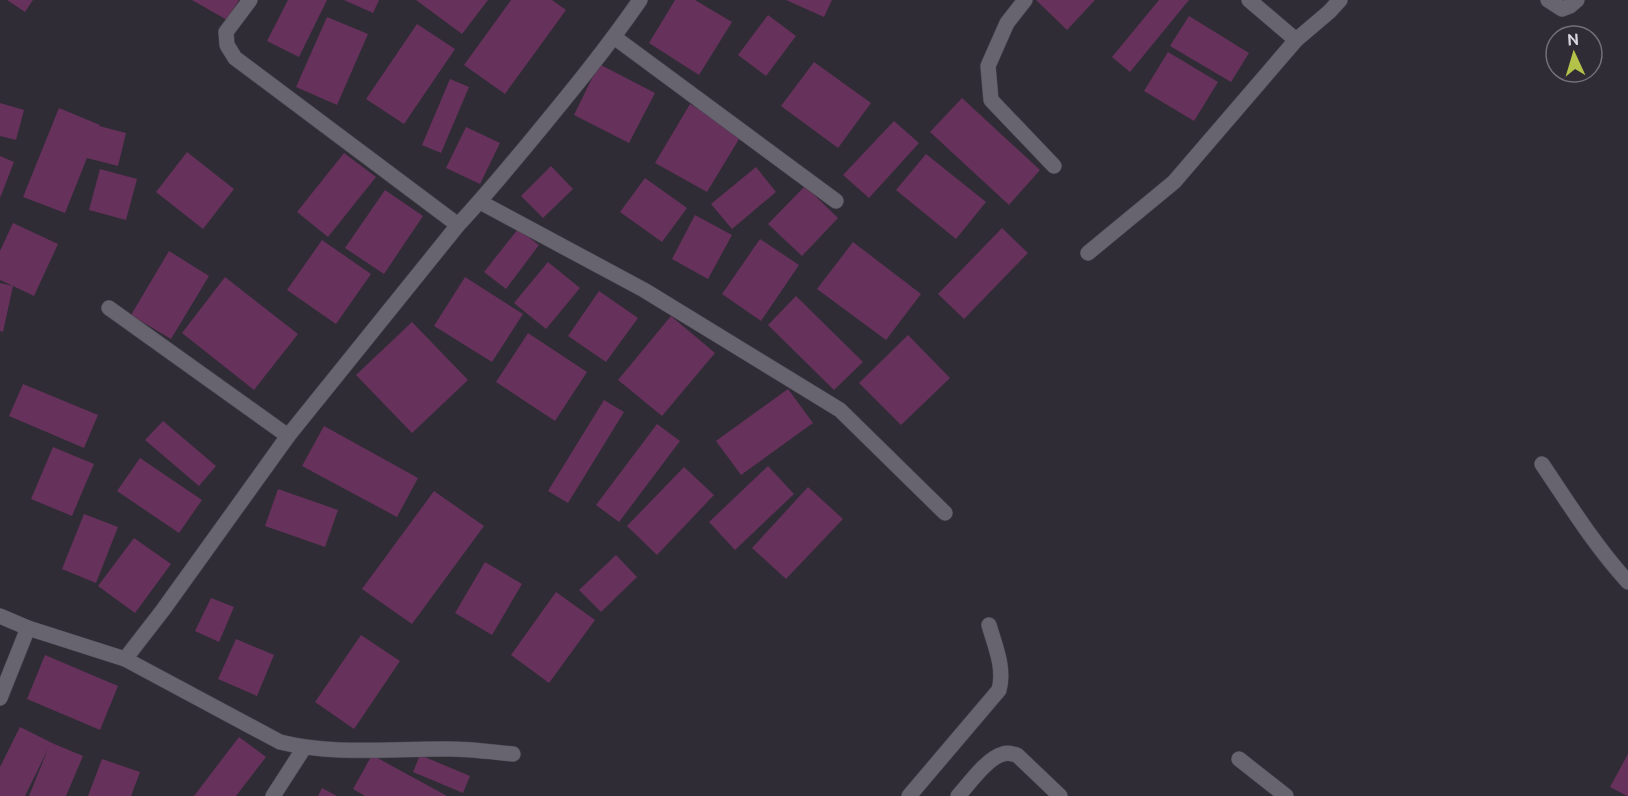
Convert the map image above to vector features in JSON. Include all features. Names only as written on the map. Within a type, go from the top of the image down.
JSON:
[{"type":"street","points":[[250,0],[226,32],[227,45],[235,58],[458,225]]},
{"type":"street","points":[[125,659],[288,436],[458,225],[480,202],[614,37],[640,0]]},
{"type":"street","points":[[1025,0],[1007,23],[988,66],[992,100],[1054,166]]},
{"type":"street","points":[[1250,0],[1296,40]]},
{"type":"street","points":[[1088,253],[1174,182],[1296,40],[1340,0]]},
{"type":"street","points":[[1548,0],[1562,9],[1577,0]]},
{"type":"street","points":[[614,37],[836,201]]},
{"type":"street","points":[[480,202],[644,290],[840,410],[945,513]]},
{"type":"street","points":[[109,308],[288,436]]},
{"type":"street","points":[[1542,464],[1582,524],[1628,582]]},
{"type":"street","points":[[0,616],[28,628],[125,659],[280,742],[304,748],[362,751],[450,748],[513,754]]},
{"type":"street","points":[[909,796],[999,690],[1002,679],[1001,667],[989,625]]},
{"type":"street","points":[[0,698],[28,628]]},
{"type":"street","points":[[273,796],[304,748]]},
{"type":"street","points":[[958,796],[991,760],[1000,754],[1008,753],[1017,755],[1060,796]]},
{"type":"street","points":[[1239,759],[1286,796]]},
{"type":"building","points":[[7,0],[33,0],[25,12]]},
{"type":"building","points":[[192,0],[239,0],[227,20]]},
{"type":"building","points":[[288,0],[327,0],[299,57],[267,41]]},
{"type":"building","points":[[344,0],[379,0],[373,13]]},
{"type":"building","points":[[416,0],[488,0],[462,34]]},
{"type":"building","points":[[511,0],[552,0],[566,10],[505,94],[464,65]]},
{"type":"building","points":[[675,0],[695,0],[732,22],[699,75],[649,43]]},
{"type":"building","points":[[786,0],[832,0],[824,17]]},
{"type":"building","points":[[1036,0],[1095,0],[1067,30]]},
{"type":"building","points":[[1159,0],[1189,0],[1130,72],[1112,57]]},
{"type":"building","points":[[768,15],[796,36],[766,76],[738,55]]},
{"type":"building","points":[[1189,16],[1249,53],[1231,82],[1170,46]]},
{"type":"building","points":[[327,17],[368,34],[337,105],[296,87]]},
{"type":"building","points":[[417,24],[455,49],[404,124],[366,99]]},
{"type":"building","points":[[1168,52],[1218,82],[1194,121],[1144,91]]},
{"type":"building","points":[[814,62],[871,103],[838,148],[781,106]]},
{"type":"building","points":[[599,64],[655,93],[629,143],[574,115]]},
{"type":"building","points":[[450,79],[469,87],[441,153],[422,145]]},
{"type":"building","points":[[962,98],[1040,170],[1009,205],[930,132]]},
{"type":"building","points":[[0,103],[24,110],[16,140],[0,136]]},
{"type":"building","points":[[690,104],[742,134],[707,192],[655,163]]},
{"type":"building","points":[[59,108],[99,126],[126,133],[118,166],[87,158],[65,213],[23,197]]},
{"type":"building","points":[[894,121],[919,143],[869,198],[843,175]]},
{"type":"building","points":[[466,127],[500,143],[480,184],[446,168]]},
{"type":"building","points":[[187,152],[234,189],[203,229],[156,192]]},
{"type":"building","points":[[344,153],[376,177],[328,237],[297,212]]},
{"type":"building","points":[[926,154],[986,202],[956,239],[896,190]]},
{"type":"building","points":[[0,156],[14,162],[0,198]]},
{"type":"building","points":[[551,166],[573,189],[543,218],[521,196]]},
{"type":"building","points":[[756,167],[776,192],[732,229],[711,204]]},
{"type":"building","points":[[100,169],[137,179],[126,220],[89,210]]},
{"type":"building","points":[[645,178],[687,208],[662,242],[620,212]]},
{"type":"building","points":[[805,186],[838,218],[802,256],[768,224]]},
{"type":"building","points":[[385,190],[423,216],[384,274],[345,248]]},
{"type":"building","points":[[695,215],[732,235],[708,279],[672,259]]},
{"type":"building","points":[[13,223],[58,244],[34,296],[0,280],[0,251]]},
{"type":"building","points":[[1002,228],[1028,253],[964,319],[938,294]]},
{"type":"building","points":[[518,229],[539,245],[506,289],[484,272]]},
{"type":"building","points":[[760,239],[799,265],[761,321],[722,294]]},
{"type":"building","points":[[322,240],[371,274],[336,324],[287,290]]},
{"type":"building","points":[[853,242],[921,294],[886,340],[817,289]]},
{"type":"building","points":[[169,251],[209,276],[171,339],[131,315]]},
{"type":"building","points":[[548,262],[580,288],[546,329],[514,303]]},
{"type":"building","points":[[225,277],[298,334],[254,390],[182,333]]},
{"type":"building","points":[[465,277],[523,314],[492,362],[434,326]]},
{"type":"building","points":[[0,283],[13,286],[3,332],[0,331]]},
{"type":"building","points":[[599,291],[638,318],[606,362],[568,336]]},
{"type":"building","points":[[796,296],[863,362],[834,390],[768,325]]},
{"type":"building","points":[[671,316],[715,353],[662,416],[618,380]]},
{"type":"building","points":[[412,322],[468,380],[412,433],[356,375]]},
{"type":"building","points":[[528,333],[587,372],[555,421],[496,382]]},
{"type":"building","points":[[908,335],[950,378],[901,425],[859,383]]},
{"type":"building","points":[[23,384],[98,415],[84,448],[9,416]]},
{"type":"building","points":[[788,389],[813,423],[741,475],[716,441]]},
{"type":"building","points":[[604,400],[624,412],[568,503],[548,491]]},
{"type":"building","points":[[163,421],[216,466],[199,486],[145,440]]},
{"type":"building","points":[[657,424],[680,441],[619,522],[596,505]]},
{"type":"building","points":[[324,426],[418,478],[397,517],[302,466]]},
{"type":"building","points":[[53,447],[94,464],[72,516],[31,499]]},
{"type":"building","points":[[140,458],[202,500],[179,533],[117,491]]},
{"type":"building","points":[[768,466],[794,494],[735,550],[709,522]]},
{"type":"building","points":[[684,467],[714,495],[657,555],[627,526]]},
{"type":"building","points":[[808,487],[843,519],[786,579],[752,548]]},
{"type":"building","points":[[278,489],[338,510],[325,547],[265,526]]},
{"type":"building","points":[[434,491],[484,526],[412,624],[362,589]]},
{"type":"building","points":[[84,514],[118,527],[96,583],[62,569]]},
{"type":"building","points":[[134,538],[171,564],[135,613],[98,586]]},
{"type":"building","points":[[616,555],[637,577],[601,612],[579,590]]},
{"type":"building","points":[[485,562],[522,584],[492,635],[455,613]]},
{"type":"building","points":[[556,592],[595,620],[549,683],[511,655]]},
{"type":"building","points":[[211,598],[234,607],[219,642],[195,631]]},
{"type":"building","points":[[361,635],[400,661],[354,729],[315,702]]},
{"type":"building","points":[[236,639],[274,655],[257,696],[218,679]]},
{"type":"building","points":[[45,655],[118,686],[100,730],[27,699]]},
{"type":"building","points":[[20,727],[83,756],[66,796],[29,796],[48,749],[25,796],[0,796],[0,767]]},
{"type":"building","points":[[239,737],[266,757],[236,796],[194,796]]},
{"type":"building","points":[[1628,754],[1628,796],[1627,796],[1610,787]]},
{"type":"building","points":[[372,755],[447,796],[365,796],[353,789]]},
{"type":"building","points":[[420,755],[470,776],[463,793],[413,772]]},
{"type":"building","points":[[102,759],[140,772],[131,796],[88,796]]},
{"type":"building","points":[[322,788],[337,796],[318,796]]}]
